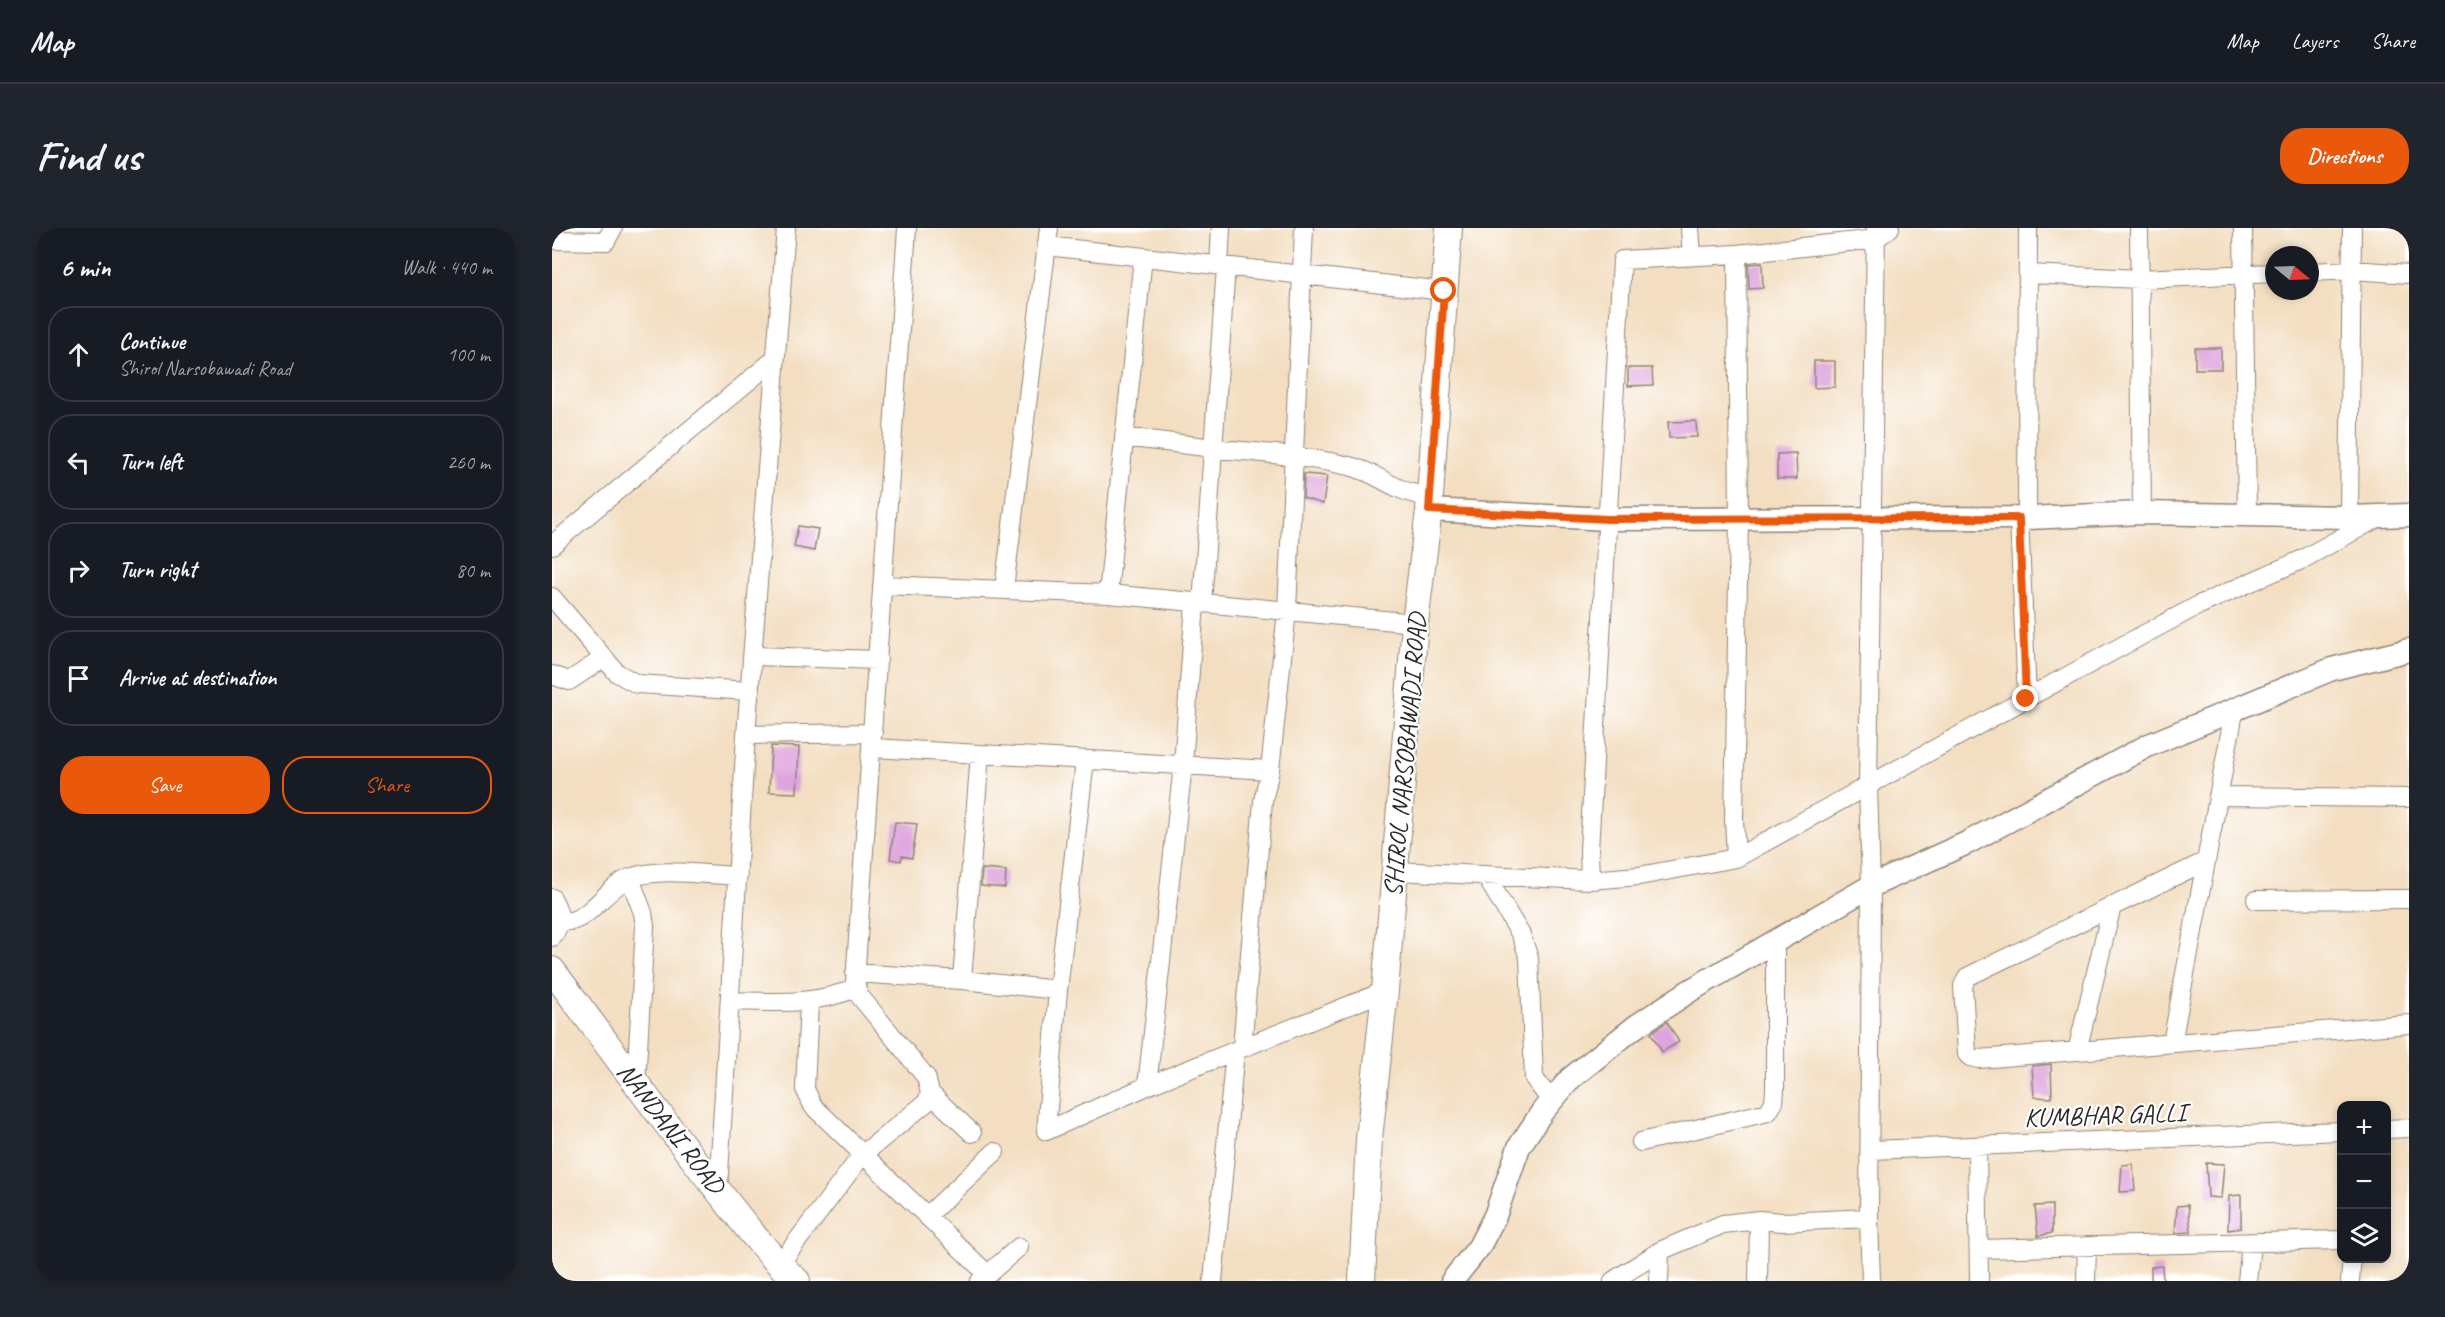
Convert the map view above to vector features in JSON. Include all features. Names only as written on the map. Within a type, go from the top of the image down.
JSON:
[{"type":"main road","name":"SHIROL NARSOBAWADI ROAD","points":[[1362,1281],[1369,1139],[1385,991],[1415,623],[1429,503],[1449,228]]},
{"type":"main road","name":"NANDANI ROAD","points":[[552,970],[718,1190],[788,1273]]},
{"type":"street","points":[[552,240],[606,241],[614,228]]},
{"type":"street","points":[[718,1190],[746,735],[786,228]]},
{"type":"street","points":[[788,1273],[862,1155],[927,1102],[930,1093],[926,1077],[858,994],[856,981],[907,228]]},
{"type":"street","points":[[1004,589],[1049,228]]},
{"type":"street","points":[[1147,1086],[1183,765],[1212,448],[1223,266],[1221,228]]},
{"type":"street","points":[[1213,1281],[1239,1050],[1263,801],[1270,770],[1287,611],[1304,228]]},
{"type":"street","points":[[1690,228],[1692,256]]},
{"type":"street","points":[[2026,699],[2023,518],[2028,228]]},
{"type":"street","points":[[2139,228],[2142,513]]},
{"type":"street","points":[[2243,228],[2247,514]]},
{"type":"street","points":[[2349,517],[2352,228]]},
{"type":"street","points":[[1590,880],[1589,851],[1622,260],[1737,254],[1880,232],[1868,785],[1871,886],[1869,1218],[1871,1281]]},
{"type":"street","points":[[1047,246],[1444,291]]},
{"type":"street","points":[[1736,858],[1734,819],[1739,519],[1737,254]]},
{"type":"street","points":[[1108,594],[1143,258]]},
{"type":"street","points":[[2319,272],[2353,270],[2409,274]]},
{"type":"street","points":[[2028,273],[2140,279],[2265,273]]},
{"type":"street","points":[[552,545],[775,359]]},
{"type":"street","points":[[1124,437],[1294,456],[1362,470],[1429,503],[1608,519],[2023,518],[2142,513],[2409,516]]},
{"type":"street","points":[[1395,871],[1590,880],[1639,876],[1736,858],[2199,605],[2301,560],[2380,516]]},
{"type":"street","points":[[882,585],[1108,594],[1415,623]]},
{"type":"street","points":[[552,597],[617,673],[637,684],[750,691]]},
{"type":"street","points":[[1452,1281],[1479,1247],[1495,1216],[1520,1147],[1551,1101],[1571,1078],[1635,1027],[1691,990],[1871,886],[1967,843],[2149,745],[2206,723],[2235,707],[2332,669],[2409,650]]},
{"type":"street","points":[[752,656],[878,660]]},
{"type":"street","points":[[552,675],[569,681],[604,658]]},
{"type":"street","points":[[2172,1043],[2235,707]]},
{"type":"street","points":[[746,735],[873,741],[980,754],[1270,770]]},
{"type":"street","points":[[962,980],[980,754]]},
{"type":"street","points":[[1084,760],[1058,990],[1046,1131],[1147,1086],[1385,991]]},
{"type":"street","points":[[2218,796],[2409,798]]},
{"type":"street","points":[[2206,861],[1972,974],[1964,981],[1967,1054],[1979,1059],[2409,1024]]},
{"type":"street","points":[[556,929],[574,920],[613,888],[630,878],[645,874],[668,873],[738,876]]},
{"type":"street","points":[[1485,875],[1521,935],[1529,958],[1534,1078],[1551,1101]]},
{"type":"street","points":[[630,878],[643,913],[645,926],[636,1084]]},
{"type":"street","points":[[552,898],[560,912],[556,929]]},
{"type":"street","points":[[2256,900],[2409,899]]},
{"type":"street","points":[[2077,1051],[2112,906]]},
{"type":"street","points":[[1641,1142],[1768,1112],[1772,1107],[1775,1090],[1775,942]]},
{"type":"street","points":[[730,1001],[809,1002],[834,997],[856,981],[962,980],[1058,990]]},
{"type":"street","points":[[809,1002],[805,1077],[808,1097],[813,1106],[862,1155],[928,1215],[983,1278],[1019,1247]]},
{"type":"street","points":[[930,1093],[972,1132]]},
{"type":"street","points":[[2391,1129],[2409,1128]]},
{"type":"street","name":"KUMBHAR GALLI","points":[[1871,1149],[2337,1131]]},
{"type":"street","points":[[1977,1146],[1978,1281]]},
{"type":"street","points":[[928,1215],[995,1152]]},
{"type":"street","points":[[1613,1281],[1660,1251],[1723,1224],[1759,1220],[1782,1222],[1869,1218]]},
{"type":"street","points":[[1758,1281],[1759,1220]]},
{"type":"street","points":[[1979,1249],[2337,1240]]},
{"type":"street","points":[[2247,1281],[2251,1244]]},
{"type":"street","points":[[2086,1281],[2087,1246]]},
{"type":"street","points":[[1659,1281],[1660,1251]]},
{"type":"street","points":[[2350,1281],[2352,1263]]},
{"type":"building","points":[[1762,263],[1763,288],[1749,289],[1748,264]]},
{"type":"building","points":[[2195,348],[2221,348],[2221,369],[2195,369]]},
{"type":"building","points":[[1814,361],[1835,361],[1835,387],[1814,388]]},
{"type":"building","points":[[1628,368],[1652,368],[1653,385],[1628,386]]},
{"type":"building","points":[[1696,421],[1697,437],[1669,438],[1668,422]]},
{"type":"building","points":[[1796,453],[1797,479],[1777,479],[1777,454]]},
{"type":"building","points":[[1304,474],[1327,476],[1323,504],[1303,498]]},
{"type":"building","points":[[798,526],[818,529],[814,551],[794,547]]},
{"type":"building","points":[[771,746],[799,747],[797,793],[769,792]]},
{"type":"building","points":[[895,822],[917,824],[912,858],[902,856],[901,861],[890,859]]},
{"type":"building","points":[[982,869],[1006,871],[1005,888],[981,886]]},
{"type":"building","points":[[1667,1022],[1679,1042],[1662,1052],[1651,1033]]},
{"type":"building","points":[[2051,1064],[2052,1098],[2034,1097],[2032,1066]]},
{"type":"building","points":[[2206,1163],[2224,1164],[2221,1198],[2208,1197]]},
{"type":"building","points":[[2133,1164],[2135,1191],[2120,1192],[2122,1165]]},
{"type":"building","points":[[2241,1195],[2241,1228],[2228,1230],[2229,1196]]},
{"type":"building","points":[[2052,1205],[2052,1233],[2038,1236],[2035,1206]]},
{"type":"building","points":[[2188,1205],[2191,1232],[2175,1233],[2177,1206]]},
{"type":"building","points":[[2162,1266],[2163,1281],[2151,1281],[2151,1267]]},
{"type":"route","points":[[1444,291],[1429,510],[1608,519],[2019,518],[2026,699]]}]
